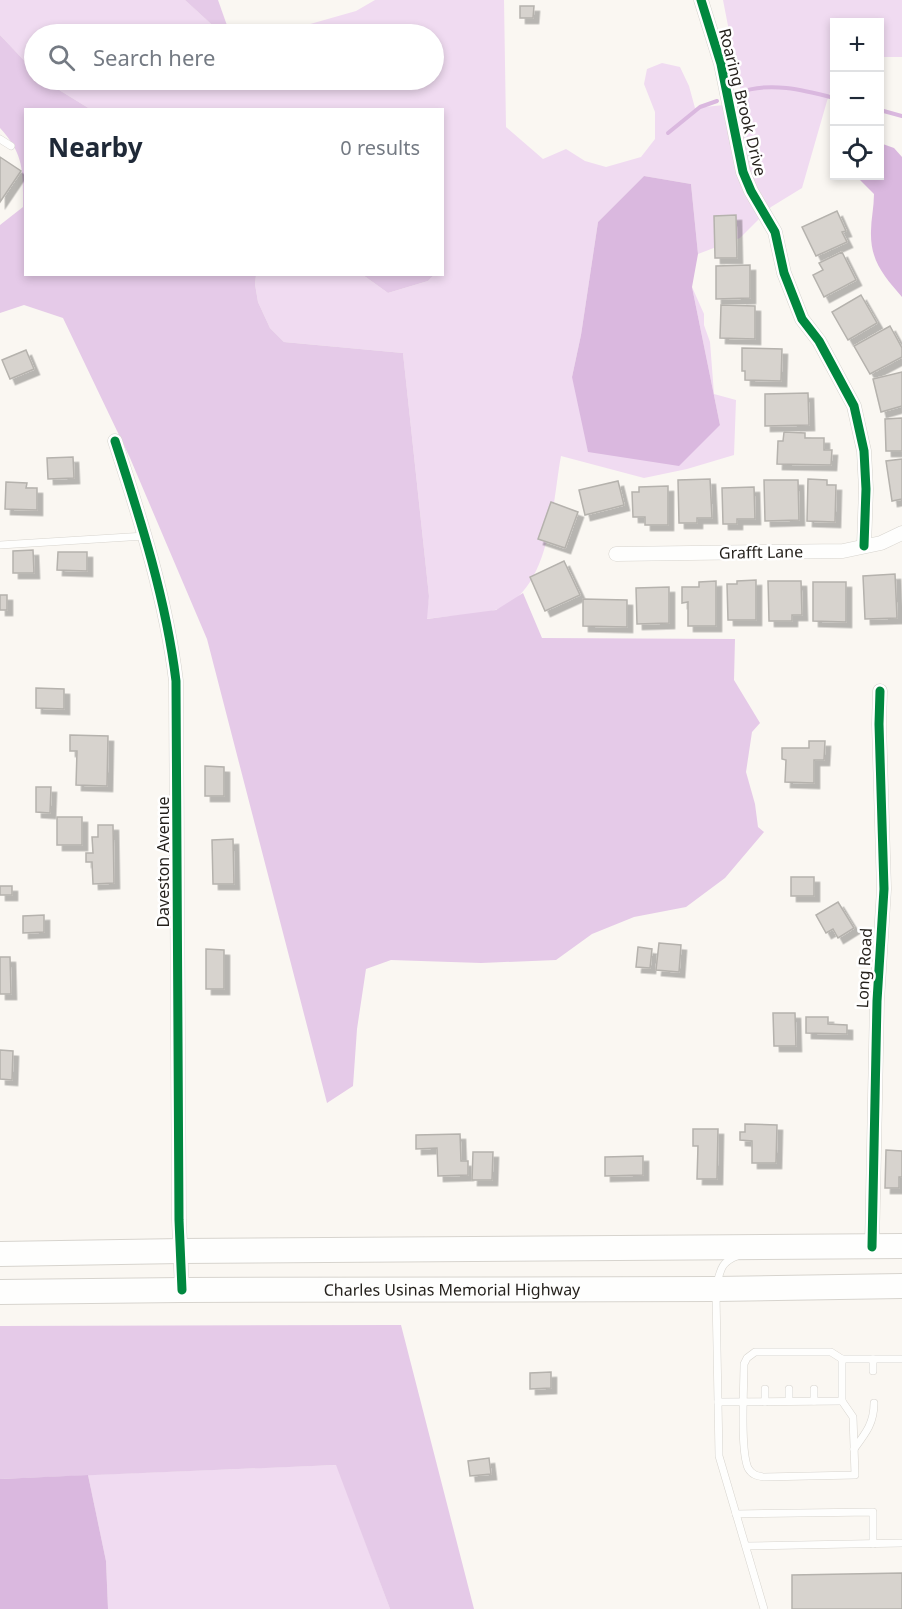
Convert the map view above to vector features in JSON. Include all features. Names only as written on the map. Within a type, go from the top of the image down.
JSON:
[{"type":"highway","points":[[0,1254],[902,1246]]},
{"type":"highway","name":"Charles Usinas Memorial Highway","points":[[0,1292],[902,1286]]},
{"type":"street","name":"Roaring Brook Drive","points":[[701,0],[721,64],[743,172],[751,191],[775,232],[784,273],[802,319],[819,340],[854,406],[864,451],[866,489],[864,546]]},
{"type":"street","name":"Daveston Avenue","points":[[115,441],[164,604],[176,681],[179,1220],[182,1290]]},
{"type":"street","name":"Grafft Lane","points":[[616,554],[843,551],[881,543],[902,533]]},
{"type":"street","name":"Long Road","points":[[872,1246],[877,1001],[884,889],[880,783],[880,691]]},
{"type":"lane","points":[[0,139],[11,146]]},
{"type":"lane","points":[[0,545],[145,536]]},
{"type":"lane","points":[[844,1255],[863,1254],[872,1246]]},
{"type":"lane","points":[[750,1256],[739,1256],[727,1260],[721,1269],[716,1289],[719,1456],[764,1609]]},
{"type":"lane","points":[[842,1359],[842,1401],[853,1417],[855,1475],[764,1477],[753,1475],[748,1469],[744,1453],[744,1364],[747,1358],[755,1352],[765,1356],[814,1356],[831,1353],[842,1359],[902,1359]]},
{"type":"lane","points":[[873,1359],[873,1371]]},
{"type":"lane","points":[[765,1389],[765,1402]]},
{"type":"lane","points":[[789,1389],[789,1401]]},
{"type":"lane","points":[[814,1389],[814,1401]]},
{"type":"lane","points":[[718,1402],[842,1401]]},
{"type":"lane","points":[[854,1449],[871,1427],[874,1403]]},
{"type":"lane","points":[[736,1514],[873,1512],[873,1544]]},
{"type":"lane","points":[[746,1546],[902,1543]]},
{"type":"shaded area","points":[[0,0],[185,0],[211,24],[24,24],[24,60],[0,35]]},
{"type":"shaded area","points":[[185,0],[218,0],[226,24],[211,24]]},
{"type":"shaded area","points":[[375,0],[504,0],[506,127],[543,159],[566,149],[585,161],[606,167],[641,157],[655,139],[655,112],[644,84],[647,69],[662,63],[680,67],[689,86],[695,108],[743,103],[723,0],[902,0],[902,57],[884,57],[884,18],[830,18],[830,92],[802,188],[771,207],[740,238],[698,254],[691,184],[644,176],[598,222],[581,335],[572,377],[720,425],[692,287],[704,314],[704,325],[710,342],[714,394],[736,400],[734,455],[687,469],[644,478],[561,456],[546,545],[538,566],[528,586],[514,600],[495,610],[426,619],[429,596],[403,353],[284,342],[270,328],[258,302],[255,284],[256,276],[364,276],[388,293],[428,281],[433,276],[444,276],[444,108],[88,108],[59,90],[444,90],[444,24],[310,24],[356,11]]},
{"type":"shaded area","points":[[0,35],[24,60],[24,90],[59,90],[88,108],[24,108],[24,276],[256,276],[258,302],[270,328],[284,342],[403,353],[429,596],[427,619],[496,610],[523,593],[542,638],[735,639],[734,680],[760,723],[752,732],[746,772],[755,804],[758,827],[764,832],[725,878],[686,907],[634,917],[592,934],[556,960],[481,963],[391,960],[366,969],[357,1029],[353,1086],[327,1103],[207,639],[130,458],[63,318],[24,305],[0,313],[0,225],[23,207],[23,195],[21,165],[18,156],[0,128]]},
{"type":"shaded area","points":[[884,144],[894,148],[902,157],[902,297],[884,275],[873,251],[871,231],[874,194],[860,180],[884,180]]},
{"type":"shaded area","points":[[644,176],[691,184],[698,254],[692,287],[720,425],[679,466],[588,452],[572,377],[581,335],[598,222]]},
{"type":"shaded area","points":[[364,276],[433,276],[428,281],[388,293]]},
{"type":"shaded area","points":[[401,1325],[474,1609],[390,1609],[336,1465],[0,1479],[0,1326]]},
{"type":"shaded area","points":[[337,1465],[390,1609],[108,1609],[106,1561],[88,1475]]},
{"type":"shaded area","points":[[88,1475],[106,1561],[108,1609],[0,1609],[0,1479]]},
{"type":"building","points":[[520,6],[534,6],[533,18],[520,18]]},
{"type":"building","points":[[0,157],[21,171],[0,202]]},
{"type":"building","points":[[837,211],[846,231],[842,232],[847,242],[816,256],[802,227]]},
{"type":"building","points":[[736,215],[737,258],[715,258],[714,216]]},
{"type":"building","points":[[842,252],[856,280],[824,297],[813,275],[823,270],[819,263]]},
{"type":"building","points":[[750,265],[750,298],[716,299],[716,266]]},
{"type":"building","points":[[861,295],[877,323],[848,340],[832,312]]},
{"type":"building","points":[[721,305],[755,306],[755,339],[720,338]]},
{"type":"building","points":[[890,326],[902,348],[902,357],[870,374],[854,346]]},
{"type":"building","points":[[742,348],[782,349],[781,381],[745,380],[745,371],[742,371]]},
{"type":"building","points":[[26,350],[34,369],[10,379],[2,360]]},
{"type":"building","points":[[902,372],[902,406],[881,412],[873,379]]},
{"type":"building","points":[[808,393],[809,425],[765,426],[765,394]]},
{"type":"building","points":[[902,418],[902,451],[886,451],[885,419]]},
{"type":"building","points":[[784,432],[805,433],[805,438],[824,438],[824,450],[832,450],[831,465],[777,464],[778,441],[783,441]]},
{"type":"building","points":[[73,457],[74,478],[48,479],[47,458]]},
{"type":"building","points":[[902,459],[902,499],[892,501],[886,461]]},
{"type":"building","points":[[710,479],[712,518],[697,518],[697,523],[679,523],[678,480]]},
{"type":"building","points":[[808,479],[827,480],[827,485],[836,485],[835,522],[807,521]]},
{"type":"building","points":[[764,480],[798,480],[799,520],[765,521]]},
{"type":"building","points":[[618,481],[624,505],[585,515],[579,490]]},
{"type":"building","points":[[6,482],[27,483],[26,488],[37,488],[37,510],[5,509]]},
{"type":"building","points":[[668,486],[668,525],[645,525],[645,517],[633,517],[632,492],[639,492],[639,487]]},
{"type":"building","points":[[754,487],[755,519],[737,519],[737,524],[723,524],[722,488]]},
{"type":"building","points":[[551,502],[578,512],[565,548],[538,539]]},
{"type":"building","points":[[33,550],[34,573],[13,573],[13,551]]},
{"type":"building","points":[[58,552],[87,552],[87,571],[57,570]]},
{"type":"building","points":[[564,561],[580,595],[545,611],[530,577]]},
{"type":"building","points":[[895,574],[897,618],[865,619],[863,576]]},
{"type":"building","points":[[756,580],[756,620],[728,620],[727,584]]},
{"type":"building","points":[[716,581],[716,626],[688,626],[688,602],[682,603],[682,587],[699,587],[699,582]]},
{"type":"building","points":[[768,581],[801,581],[802,615],[792,615],[792,621],[769,621]]},
{"type":"building","points":[[813,582],[846,582],[846,622],[813,621]]},
{"type":"building","points":[[669,587],[669,623],[637,624],[636,588]]},
{"type":"building","points":[[0,595],[7,595],[7,610],[0,610]]},
{"type":"building","points":[[583,599],[627,600],[627,627],[583,626]]},
{"type":"building","points":[[36,688],[64,689],[64,709],[36,708]]},
{"type":"building","points":[[70,735],[108,736],[107,786],[76,785],[77,751],[70,751]]},
{"type":"building","points":[[809,741],[825,741],[824,760],[814,760],[814,783],[785,782],[786,760],[782,759],[782,748],[809,748]]},
{"type":"building","points":[[205,766],[224,767],[224,796],[205,796]]},
{"type":"building","points":[[36,787],[51,787],[50,813],[36,812]]},
{"type":"building","points":[[57,817],[82,817],[82,845],[57,845]]},
{"type":"building","points":[[98,825],[113,825],[114,883],[93,884],[92,862],[86,862],[86,853],[93,853],[92,837],[98,837]]},
{"type":"building","points":[[233,839],[234,884],[213,884],[212,840]]},
{"type":"building","points":[[791,877],[814,877],[814,896],[791,896]]},
{"type":"building","points":[[0,886],[12,886],[12,895],[0,895]]},
{"type":"building","points":[[838,902],[854,928],[838,938],[833,929],[826,933],[816,915]]},
{"type":"building","points":[[44,915],[44,932],[23,933],[23,916]]},
{"type":"building","points":[[659,943],[681,945],[679,972],[656,970]]},
{"type":"building","points":[[638,947],[652,949],[650,968],[636,967]]},
{"type":"building","points":[[206,949],[224,950],[224,989],[206,989]]},
{"type":"building","points":[[0,957],[10,957],[11,994],[0,994]]},
{"type":"building","points":[[773,1013],[795,1013],[796,1046],[774,1046]]},
{"type":"building","points":[[806,1017],[828,1017],[828,1024],[847,1025],[847,1034],[806,1033]]},
{"type":"building","points":[[0,1050],[13,1051],[12,1080],[0,1079]]},
{"type":"building","points":[[745,1124],[777,1125],[776,1163],[752,1163],[752,1141],[740,1140],[740,1132],[745,1132]]},
{"type":"building","points":[[693,1129],[718,1129],[717,1179],[697,1179],[698,1146],[693,1146]]},
{"type":"building","points":[[460,1134],[461,1161],[468,1161],[468,1175],[438,1176],[437,1148],[416,1149],[416,1135]]},
{"type":"building","points":[[886,1150],[902,1151],[902,1177],[899,1177],[899,1188],[885,1188]]},
{"type":"building","points":[[473,1152],[493,1152],[492,1180],[472,1180]]},
{"type":"building","points":[[643,1156],[643,1175],[605,1176],[605,1157]]},
{"type":"building","points":[[551,1372],[551,1388],[530,1389],[530,1373]]},
{"type":"building","points":[[489,1458],[491,1474],[470,1476],[468,1461]]},
{"type":"building","points":[[902,1573],[902,1609],[792,1609],[792,1575]]},
{"type":"waterway","points":[[738,93],[750,89],[774,87],[830,97]]},
{"type":"waterway","points":[[668,133],[700,107],[717,101]]},
{"type":"waterway","points":[[884,111],[902,116]]},
{"type":"cycle path","points":[[701,0],[721,64],[743,172],[751,191],[775,232],[784,273],[802,319],[819,341],[854,406],[864,451],[866,489],[864,546]]},
{"type":"cycle path","points":[[115,441],[159,590],[176,681],[179,1220],[182,1290]]},
{"type":"cycle path","points":[[872,1247],[877,1001],[884,889],[880,691]]}]
